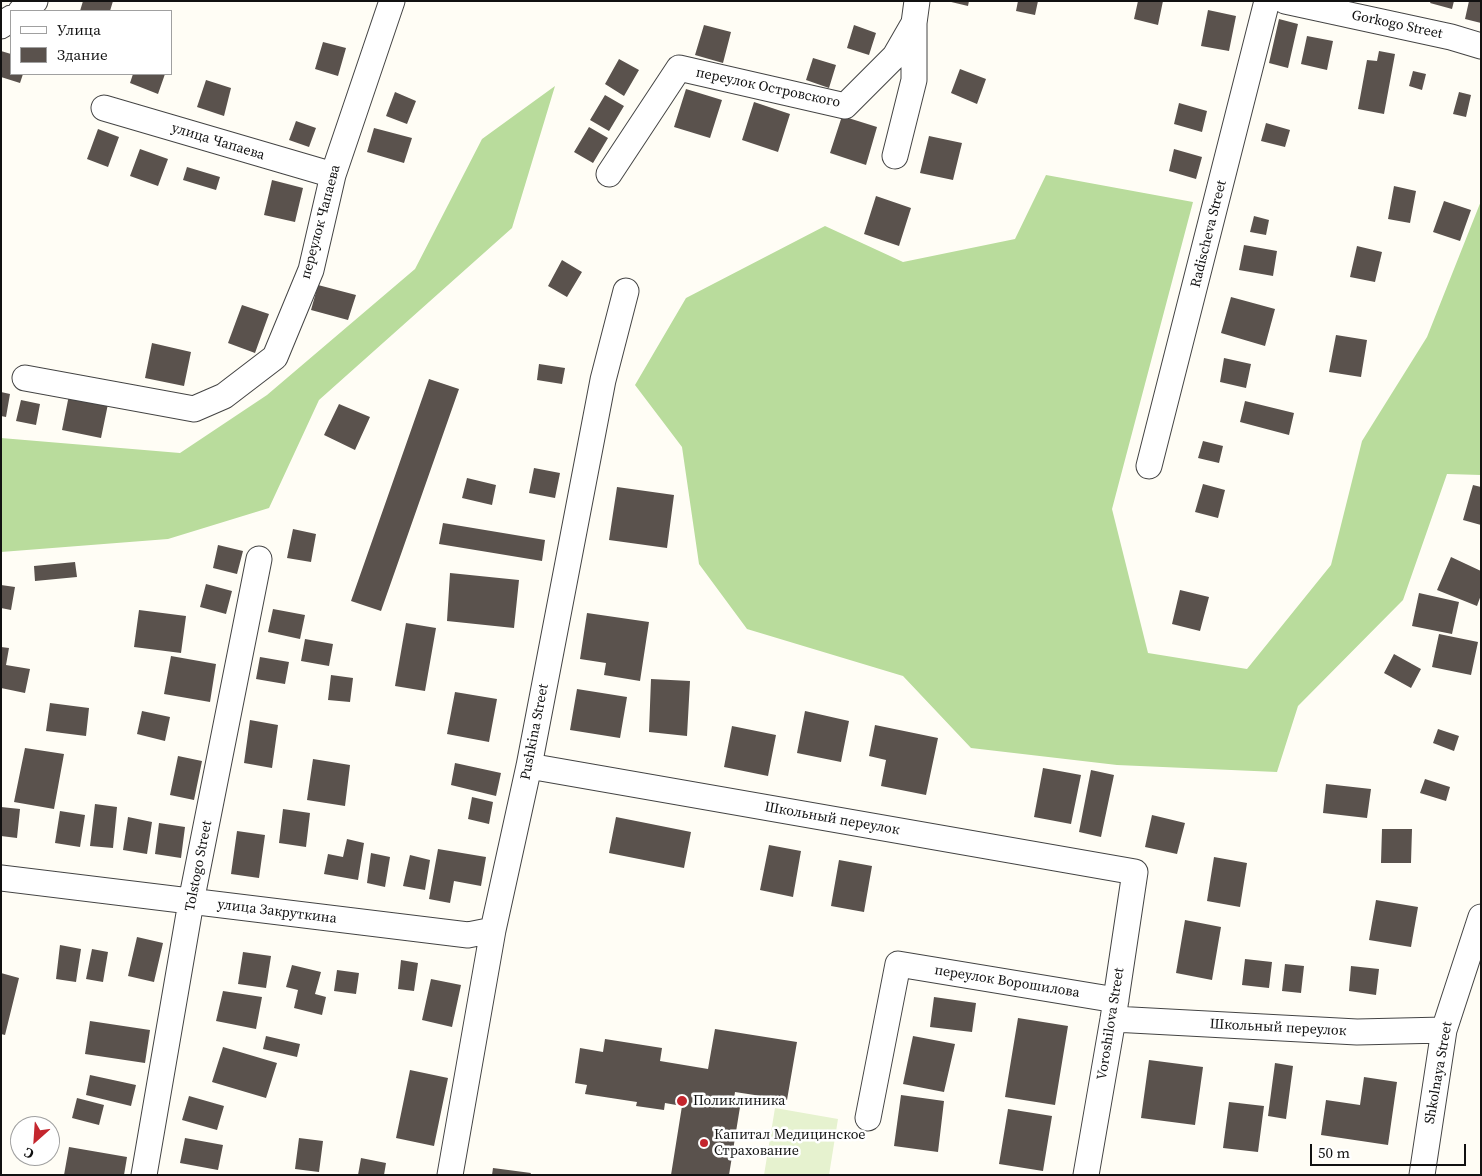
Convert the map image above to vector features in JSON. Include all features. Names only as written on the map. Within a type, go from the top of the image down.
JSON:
[{"type":"street","points":[[22,10],[35,1]]},
{"type":"street","name":"переулок Чапаева","points":[[24,378],[194,409],[224,396],[275,357],[311,270],[333,175],[392,1]]},
{"type":"street","name":"Radischeva Street","points":[[1149,466],[1267,1]]},
{"type":"street","name":"Gorkogo Street","points":[[1285,1],[1451,37],[1481,46]]},
{"type":"street","points":[[895,156],[914,80],[916,12]]},
{"type":"street","name":"переулок Островского","points":[[609,174],[679,68],[845,106],[895,56],[916,12]]},
{"type":"street","name":"улица Чапаева","points":[[104,108],[333,175]]},
{"type":"street","name":"Pushkina Street","points":[[450,1175],[493,930],[529,766],[603,380],[626,291]]},
{"type":"street","name":"Tolstogo Street","points":[[144,1175],[191,902],[260,559]]},
{"type":"street","name":"Школьный переулок","points":[[529,766],[1135,872]]},
{"type":"street","name":"Voroshilova Street","points":[[1086,1175],[1135,872]]},
{"type":"street","name":"улица Закруткина","points":[[1,878],[468,935],[493,930]]},
{"type":"street","name":"Shkolnaya Street","points":[[1422,1175],[1444,1030],[1481,917]]},
{"type":"street","name":"переулок Ворошилова","points":[[868,1118],[898,964],[1114,1009]]},
{"type":"street","name":"Школьный переулок","points":[[1114,1009],[1357,1032],[1444,1030]]},
{"type":"green space","points":[[555,86],[512,228],[319,400],[269,508],[168,539],[1,552],[1,438],[180,453],[267,395],[415,269],[482,139]]},
{"type":"green space","points":[[1046,175],[1193,202],[1112,509],[1148,653],[1247,669],[1331,565],[1362,441],[1427,337],[1481,201],[1481,475],[1447,474],[1403,600],[1298,706],[1277,772],[1117,765],[971,748],[903,676],[747,629],[699,564],[682,447],[635,385],[686,298],[825,226],[903,262],[1015,239]]},
{"type":"green space","points":[[775,1108],[838,1119],[829,1175],[764,1175]]},
{"type":"building","points":[[83,1],[113,1],[110,10],[80,10]]},
{"type":"building","points":[[947,1],[969,1],[968,6]]},
{"type":"building","points":[[1018,1],[1038,1],[1035,15],[1016,11]]},
{"type":"building","points":[[1138,1],[1163,1],[1158,25],[1134,19]]},
{"type":"building","points":[[1431,1],[1454,1],[1452,9],[1430,3]]},
{"type":"building","points":[[1469,1],[1481,1],[1481,23],[1465,19]]},
{"type":"building","points":[[1208,10],[1236,16],[1229,51],[1201,46]]},
{"type":"building","points":[[1279,19],[1298,24],[1288,68],[1269,63]]},
{"type":"building","points":[[704,25],[731,32],[723,63],[695,55]]},
{"type":"building","points":[[854,25],[876,33],[869,55],[847,48]]},
{"type":"building","points":[[1307,36],[1333,41],[1327,70],[1301,64]]},
{"type":"building","points":[[323,42],[346,48],[338,76],[315,69]]},
{"type":"building","points":[[1,51],[10,54],[10,75],[23,75],[20,83],[1,77]]},
{"type":"building","points":[[1379,51],[1395,54],[1384,114],[1358,109],[1367,60],[1377,61]]},
{"type":"building","points":[[813,58],[836,65],[829,88],[806,80]]},
{"type":"building","points":[[619,59],[639,70],[624,96],[605,84]]},
{"type":"building","points":[[960,69],[986,79],[977,104],[951,93]]},
{"type":"building","points":[[1413,71],[1426,74],[1422,90],[1409,86]]},
{"type":"building","points":[[133,75],[165,75],[158,94],[130,83]]},
{"type":"building","points":[[206,80],[231,88],[224,116],[197,107]]},
{"type":"building","points":[[686,89],[722,100],[710,138],[674,127]]},
{"type":"building","points":[[395,92],[416,101],[407,124],[386,116]]},
{"type":"building","points":[[1459,92],[1471,95],[1466,117],[1453,114]]},
{"type":"building","points":[[605,95],[624,106],[609,131],[590,120]]},
{"type":"building","points":[[754,102],[790,114],[778,152],[742,140]]},
{"type":"building","points":[[1179,103],[1207,111],[1202,132],[1174,124]]},
{"type":"building","points":[[842,116],[877,127],[866,165],[830,153]]},
{"type":"building","points":[[296,121],[316,128],[309,147],[289,140]]},
{"type":"building","points":[[1266,123],[1290,130],[1285,147],[1261,141]]},
{"type":"building","points":[[589,127],[608,138],[593,163],[574,152]]},
{"type":"building","points":[[374,128],[412,138],[404,163],[367,152]]},
{"type":"building","points":[[98,129],[119,137],[108,167],[87,159]]},
{"type":"building","points":[[929,136],[962,143],[953,180],[920,173]]},
{"type":"building","points":[[140,149],[168,159],[158,186],[130,176]]},
{"type":"building","points":[[1174,149],[1202,157],[1196,179],[1169,171]]},
{"type":"building","points":[[187,167],[220,177],[216,190],[183,180]]},
{"type":"building","points":[[272,180],[303,188],[295,222],[264,215]]},
{"type":"building","points":[[1394,186],[1416,191],[1410,223],[1388,219]]},
{"type":"building","points":[[876,196],[911,208],[899,246],[864,234]]},
{"type":"building","points":[[1444,201],[1471,210],[1460,241],[1433,232]]},
{"type":"building","points":[[1254,216],[1269,220],[1266,235],[1250,232]]},
{"type":"building","points":[[1244,245],[1277,251],[1273,276],[1239,270]]},
{"type":"building","points":[[1357,246],[1382,252],[1375,282],[1350,277]]},
{"type":"building","points":[[562,260],[582,272],[567,297],[548,286]]},
{"type":"building","points":[[318,285],[356,295],[348,320],[311,310]]},
{"type":"building","points":[[1231,297],[1275,309],[1265,346],[1221,333]]},
{"type":"building","points":[[242,305],[269,314],[255,353],[228,343]]},
{"type":"building","points":[[1336,335],[1367,340],[1361,377],[1329,372]]},
{"type":"building","points":[[152,343],[191,352],[184,386],[145,378]]},
{"type":"building","points":[[1224,358],[1251,364],[1246,388],[1220,382]]},
{"type":"building","points":[[539,364],[565,368],[562,384],[537,380]]},
{"type":"building","points":[[429,379],[459,389],[381,611],[351,601]]},
{"type":"building","points":[[1,392],[10,394],[6,417],[1,416]]},
{"type":"building","points":[[69,395],[108,404],[101,438],[62,430]]},
{"type":"building","points":[[21,400],[40,404],[36,425],[16,421]]},
{"type":"building","points":[[1245,401],[1294,413],[1289,435],[1240,422]]},
{"type":"building","points":[[339,404],[370,417],[355,450],[324,435]]},
{"type":"building","points":[[1203,441],[1223,446],[1219,463],[1198,458]]},
{"type":"building","points":[[534,468],[560,473],[555,498],[529,493]]},
{"type":"building","points":[[467,478],[496,485],[492,505],[462,498]]},
{"type":"building","points":[[1203,484],[1225,490],[1218,518],[1195,512]]},
{"type":"building","points":[[1473,485],[1481,487],[1481,525],[1463,520]]},
{"type":"building","points":[[617,487],[674,495],[667,548],[609,540]]},
{"type":"building","points":[[443,523],[545,540],[542,561],[439,544]]},
{"type":"building","points":[[293,529],[316,534],[311,562],[287,558]]},
{"type":"building","points":[[218,545],[243,551],[237,574],[213,568]]},
{"type":"building","points":[[1451,557],[1481,571],[1481,595],[1477,606],[1437,590]]},
{"type":"building","points":[[75,562],[77,577],[35,581],[34,566]]},
{"type":"building","points":[[450,573],[519,580],[514,628],[447,621]]},
{"type":"building","points":[[206,584],[232,591],[226,614],[200,607]]},
{"type":"building","points":[[1,585],[15,587],[11,610],[1,608]]},
{"type":"building","points":[[1180,590],[1209,597],[1200,631],[1172,624]]},
{"type":"building","points":[[1419,593],[1459,602],[1452,634],[1412,626]]},
{"type":"building","points":[[273,609],[305,615],[300,639],[268,632]]},
{"type":"building","points":[[139,610],[186,616],[181,653],[134,647]]},
{"type":"building","points":[[587,613],[649,622],[640,681],[604,675],[606,663],[580,659]]},
{"type":"building","points":[[406,623],[436,628],[425,691],[395,686]]},
{"type":"building","points":[[1439,634],[1478,642],[1471,675],[1432,667]]},
{"type":"building","points":[[305,639],[333,644],[329,666],[301,661]]},
{"type":"building","points":[[1,647],[9,648],[6,665],[30,669],[25,693],[1,688]]},
{"type":"building","points":[[1394,654],[1421,669],[1411,688],[1384,673]]},
{"type":"building","points":[[171,656],[216,664],[210,702],[164,694]]},
{"type":"building","points":[[260,657],[289,662],[285,684],[256,679]]},
{"type":"building","points":[[331,675],[353,678],[350,702],[328,700]]},
{"type":"building","points":[[651,679],[690,681],[687,736],[649,732]]},
{"type":"building","points":[[577,689],[627,697],[620,738],[570,730]]},
{"type":"building","points":[[455,692],[497,699],[489,742],[447,734]]},
{"type":"building","points":[[50,703],[89,708],[86,736],[46,731]]},
{"type":"building","points":[[142,711],[170,717],[165,741],[137,734]]},
{"type":"building","points":[[805,711],[849,721],[841,762],[797,753]]},
{"type":"building","points":[[250,720],[278,725],[272,768],[244,763]]},
{"type":"building","points":[[875,725],[938,738],[926,795],[881,786],[886,760],[869,756]]},
{"type":"building","points":[[732,726],[776,735],[768,776],[724,767]]},
{"type":"building","points":[[1438,729],[1459,736],[1454,751],[1433,743]]},
{"type":"building","points":[[25,748],[64,754],[54,809],[14,802]]},
{"type":"building","points":[[178,756],[202,761],[194,800],[170,795]]},
{"type":"building","points":[[313,759],[350,765],[345,806],[307,800]]},
{"type":"building","points":[[455,763],[501,773],[496,796],[451,785]]},
{"type":"building","points":[[1043,768],[1081,775],[1071,824],[1034,817]]},
{"type":"building","points":[[1091,770],[1114,775],[1101,837],[1079,832]]},
{"type":"building","points":[[1425,779],[1450,787],[1446,801],[1420,793]]},
{"type":"building","points":[[1326,784],[1371,789],[1367,818],[1323,813]]},
{"type":"building","points":[[472,797],[493,802],[489,824],[468,819]]},
{"type":"building","points":[[95,804],[117,807],[113,848],[90,846]]},
{"type":"building","points":[[1,807],[20,809],[17,838],[1,836]]},
{"type":"building","points":[[283,809],[310,813],[306,847],[279,843]]},
{"type":"building","points":[[60,811],[85,815],[80,847],[55,843]]},
{"type":"building","points":[[1152,815],[1185,823],[1177,854],[1145,847]]},
{"type":"building","points":[[128,817],[152,822],[147,854],[123,850]]},
{"type":"building","points":[[616,817],[691,832],[684,868],[609,853]]},
{"type":"building","points":[[159,823],[185,827],[181,858],[155,854]]},
{"type":"building","points":[[1382,829],[1412,829],[1411,863],[1381,863]]},
{"type":"building","points":[[237,831],[265,835],[259,878],[231,874]]},
{"type":"building","points":[[347,839],[364,843],[358,880],[324,874],[328,854],[343,857]]},
{"type":"building","points":[[769,845],[801,851],[793,897],[760,890]]},
{"type":"building","points":[[438,849],[486,857],[481,886],[454,881],[450,903],[429,899]]},
{"type":"building","points":[[371,853],[390,857],[385,887],[367,883]]},
{"type":"building","points":[[410,855],[430,860],[425,890],[403,886]]},
{"type":"building","points":[[1214,857],[1247,863],[1240,907],[1207,901]]},
{"type":"building","points":[[839,860],[872,866],[864,912],[831,906]]},
{"type":"building","points":[[1376,900],[1418,907],[1411,947],[1369,940]]},
{"type":"building","points":[[1185,920],[1221,927],[1212,980],[1176,973]]},
{"type":"building","points":[[137,937],[163,943],[154,982],[128,976]]},
{"type":"building","points":[[60,945],[81,949],[76,982],[56,979]]},
{"type":"building","points":[[92,949],[108,952],[103,982],[86,979]]},
{"type":"building","points":[[243,952],[271,956],[266,988],[238,984]]},
{"type":"building","points":[[1245,959],[1272,962],[1269,988],[1242,985]]},
{"type":"building","points":[[401,960],[418,963],[414,991],[398,989]]},
{"type":"building","points":[[1285,964],[1304,966],[1301,993],[1282,991]]},
{"type":"building","points":[[292,965],[321,972],[315,994],[326,997],[322,1015],[294,1008],[298,990],[286,987]]},
{"type":"building","points":[[1351,966],[1379,969],[1376,995],[1349,991]]},
{"type":"building","points":[[337,970],[359,973],[356,994],[334,991]]},
{"type":"building","points":[[1,973],[19,978],[5,1035],[1,1034]]},
{"type":"building","points":[[431,979],[461,985],[452,1027],[422,1020]]},
{"type":"building","points":[[223,991],[262,997],[256,1029],[216,1021]]},
{"type":"building","points":[[934,997],[976,1003],[972,1032],[930,1027]]},
{"type":"building","points":[[1018,1018],[1068,1026],[1055,1105],[1005,1097]]},
{"type":"building","points":[[90,1021],[150,1030],[145,1063],[85,1054]]},
{"type":"building","name":"Поликлиника","points":[[715,1029],[797,1042],[787,1100],[735,1092],[733,1106],[740,1107],[729,1175],[671,1175],[682,1106],[665,1103],[664,1110],[636,1106],[637,1102],[585,1094],[587,1085],[575,1083],[580,1048],[603,1052],[605,1039],[662,1048],[660,1061],[708,1069]]},
{"type":"building","points":[[266,1036],[300,1044],[297,1057],[263,1049]]},
{"type":"building","points":[[913,1036],[955,1044],[944,1092],[903,1084]]},
{"type":"building","points":[[223,1047],[277,1063],[266,1098],[212,1082]]},
{"type":"building","points":[[1149,1060],[1203,1067],[1195,1125],[1141,1118]]},
{"type":"building","points":[[1275,1063],[1293,1066],[1286,1119],[1268,1116]]},
{"type":"building","points":[[410,1070],[448,1078],[434,1146],[396,1138]]},
{"type":"building","points":[[90,1075],[136,1085],[131,1106],[86,1095]]},
{"type":"building","points":[[1364,1077],[1397,1082],[1388,1145],[1321,1135],[1326,1100],[1360,1105]]},
{"type":"building","points":[[901,1095],[944,1101],[938,1152],[894,1146]]},
{"type":"building","points":[[189,1096],[224,1106],[217,1130],[182,1120]]},
{"type":"building","points":[[77,1098],[104,1105],[99,1125],[72,1118]]},
{"type":"building","points":[[1229,1102],[1264,1106],[1258,1152],[1223,1148]]},
{"type":"building","points":[[1008,1109],[1052,1116],[1043,1171],[999,1164]]},
{"type":"building","points":[[185,1138],[223,1145],[218,1170],[180,1163]]},
{"type":"building","points":[[299,1138],[323,1141],[319,1172],[295,1169]]},
{"type":"building","points":[[69,1147],[127,1157],[124,1175],[64,1175]]},
{"type":"building","points":[[361,1158],[386,1163],[384,1175],[358,1175]]},
{"type":"building","points":[[493,1168],[531,1173],[530,1175],[492,1175]]},
{"type":"place","name":"Поликлиника","points":[[682,1101]]},
{"type":"place","name":"Капитал Медицинское Страхование","points":[[704,1143]]}]
